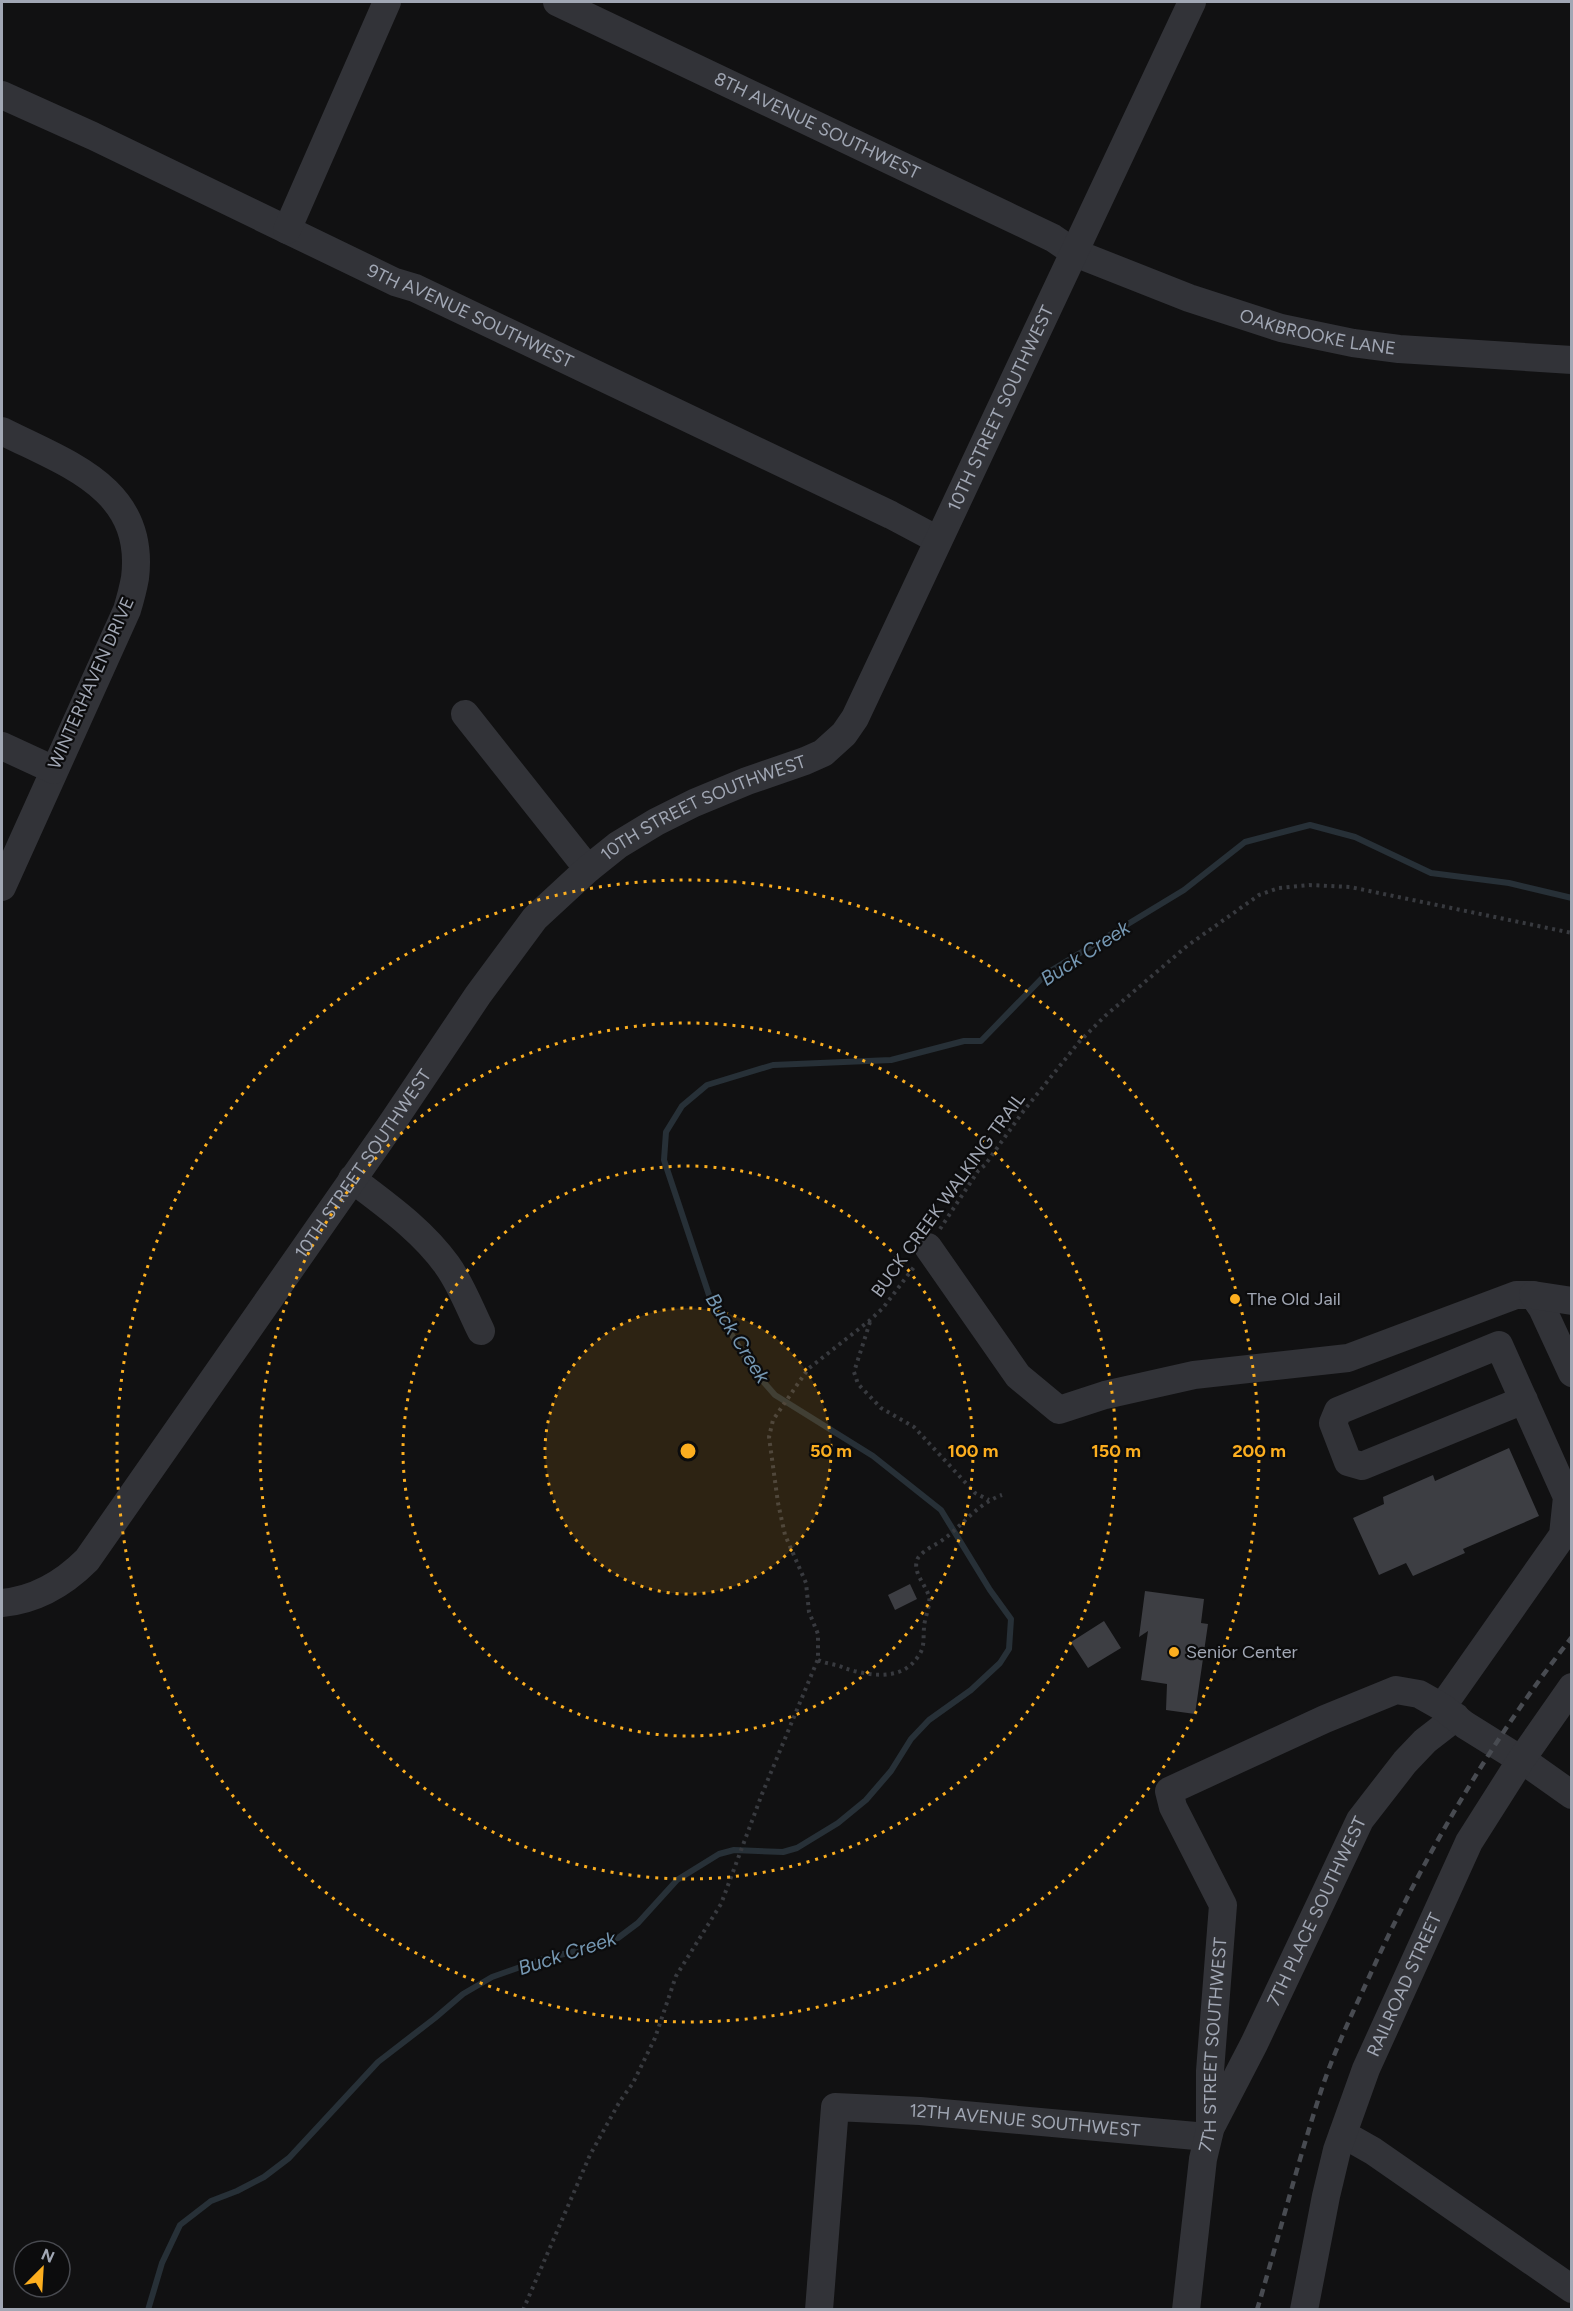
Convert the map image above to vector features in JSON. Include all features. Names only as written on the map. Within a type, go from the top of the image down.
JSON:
[{"type":"street","points":[[286,230],[387,2]]},
{"type":"street","name":"8TH AVENUE SOUTHWEST","points":[[556,2],[1015,219],[1053,238],[1075,253]]},
{"type":"street","name":"10TH STREET SOUTHWEST","points":[[2,1603],[33,1596],[60,1582],[78,1569],[97,1546],[513,945],[535,918],[618,845],[694,803],[747,781],[805,761],[834,744],[855,718],[1192,2]]},
{"type":"street","name":"9TH AVENUE SOUTHWEST","points":[[2,95],[395,282],[415,288],[891,515],[938,540]]},
{"type":"street","name":"OAKBROOKE LANE","points":[[1075,253],[1189,298],[1281,328],[1353,343],[1399,349],[1572,360]]},
{"type":"street","name":"WINTERHAVEN DRIVE","points":[[2,431],[75,467],[105,488],[121,508],[134,543],[135,580],[127,610],[2,887]]},
{"type":"street","points":[[465,714],[588,869]]},
{"type":"street","points":[[2,746],[54,770]]},
{"type":"street","points":[[352,1179],[422,1235],[435,1250],[449,1267],[481,1330]]},
{"type":"street","points":[[928,1247],[1018,1376],[1059,1410],[1105,1395],[1194,1375],[1348,1358],[1516,1295],[1533,1295],[1572,1301]]},
{"type":"street","points":[[1533,1295],[1542,1308],[1572,1373]]},
{"type":"street","points":[[1524,1400],[1362,1466],[1348,1462],[1333,1423],[1338,1411],[1499,1345],[1524,1400],[1567,1497],[1567,1532]]},
{"type":"street","name":"7TH PLACE SOUTHWEST","points":[[1208,2133],[1254,2044],[1359,1820],[1449,1712],[1567,1532]]},
{"type":"street","name":"RAILROAD STREET","points":[[1304,2310],[1326,2196],[1343,2134],[1366,2069],[1469,1842],[1521,1760],[1572,1687]]},
{"type":"street","name":"7TH STREET SOUTHWEST","points":[[1186,2310],[1196,2211],[1208,2133],[1210,2061],[1223,1905],[1178,1816],[1168,1791],[1325,1719],[1396,1690],[1419,1694],[1449,1712]]},
{"type":"street","points":[[1449,1712],[1465,1725],[1572,1795]]},
{"type":"street","name":"12TH AVENUE SOUTHWEST","points":[[819,2310],[835,2107],[1208,2133]]},
{"type":"street","points":[[1343,2134],[1373,2151],[1572,2289]]},
{"type":"path","name":"BUCK CREEK WALKING TRAIL","points":[[818,1660],[818,1634],[809,1612],[806,1583],[785,1535],[772,1467],[770,1437],[772,1420],[808,1369],[871,1320],[897,1290],[978,1171],[1079,1042],[1133,990],[1187,946],[1259,896],[1279,888],[1309,885],[1350,887],[1572,933]]},
{"type":"path","points":[[871,1320],[854,1372],[858,1384],[880,1408],[914,1427],[975,1493],[989,1500]]},
{"type":"path","points":[[523,2310],[594,2147],[633,2083],[655,2038],[676,1976],[717,1913],[818,1660],[854,1672],[882,1675],[901,1672],[913,1663],[920,1654],[924,1641],[923,1630],[929,1598],[916,1568],[917,1559],[946,1538],[972,1512],[989,1500],[1002,1495]]},
{"type":"building","points":[[1509,1448],[1539,1516],[1463,1549],[1465,1553],[1413,1576],[1406,1563],[1379,1575],[1353,1518],[1384,1504],[1383,1497],[1433,1475],[1435,1481]]},
{"type":"building","points":[[910,1584],[917,1599],[895,1610],[888,1595]]},
{"type":"building","name":"Senior Center","points":[[1145,1591],[1204,1599],[1201,1623],[1208,1624],[1195,1714],[1166,1710],[1167,1684],[1141,1680],[1148,1631],[1139,1637]]},
{"type":"building","points":[[1104,1621],[1121,1648],[1088,1668],[1071,1642]]},
{"type":"waterway","name":"Buck Creek","points":[[148,2310],[162,2263],[180,2225],[211,2201],[264,2177],[289,2158],[378,2062],[463,1994],[492,1977],[543,1959],[593,1947],[618,1938],[638,1923],[677,1880],[719,1854],[734,1850],[783,1852],[797,1848],[838,1823],[866,1800],[891,1771],[911,1739],[929,1720],[971,1690],[1000,1663],[1009,1649],[1011,1619],[990,1590],[941,1510],[873,1456],[775,1395],[752,1369],[710,1298],[664,1160],[666,1132],[682,1106],[707,1085],[773,1065],[891,1060],[964,1041],[981,1041],[1047,973],[1184,890],[1245,842],[1310,825],[1355,837],[1431,873],[1509,883],[1572,898]]},
{"type":"railway","points":[[1257,2310],[1322,2088],[1338,2045],[1370,1975],[1413,1886],[1461,1800],[1514,1717],[1572,1637]]},
{"type":"place","name":"The Old Jail","points":[[1235,1299]]},
{"type":"place","name":"Senior Center","points":[[1174,1652]]}]
